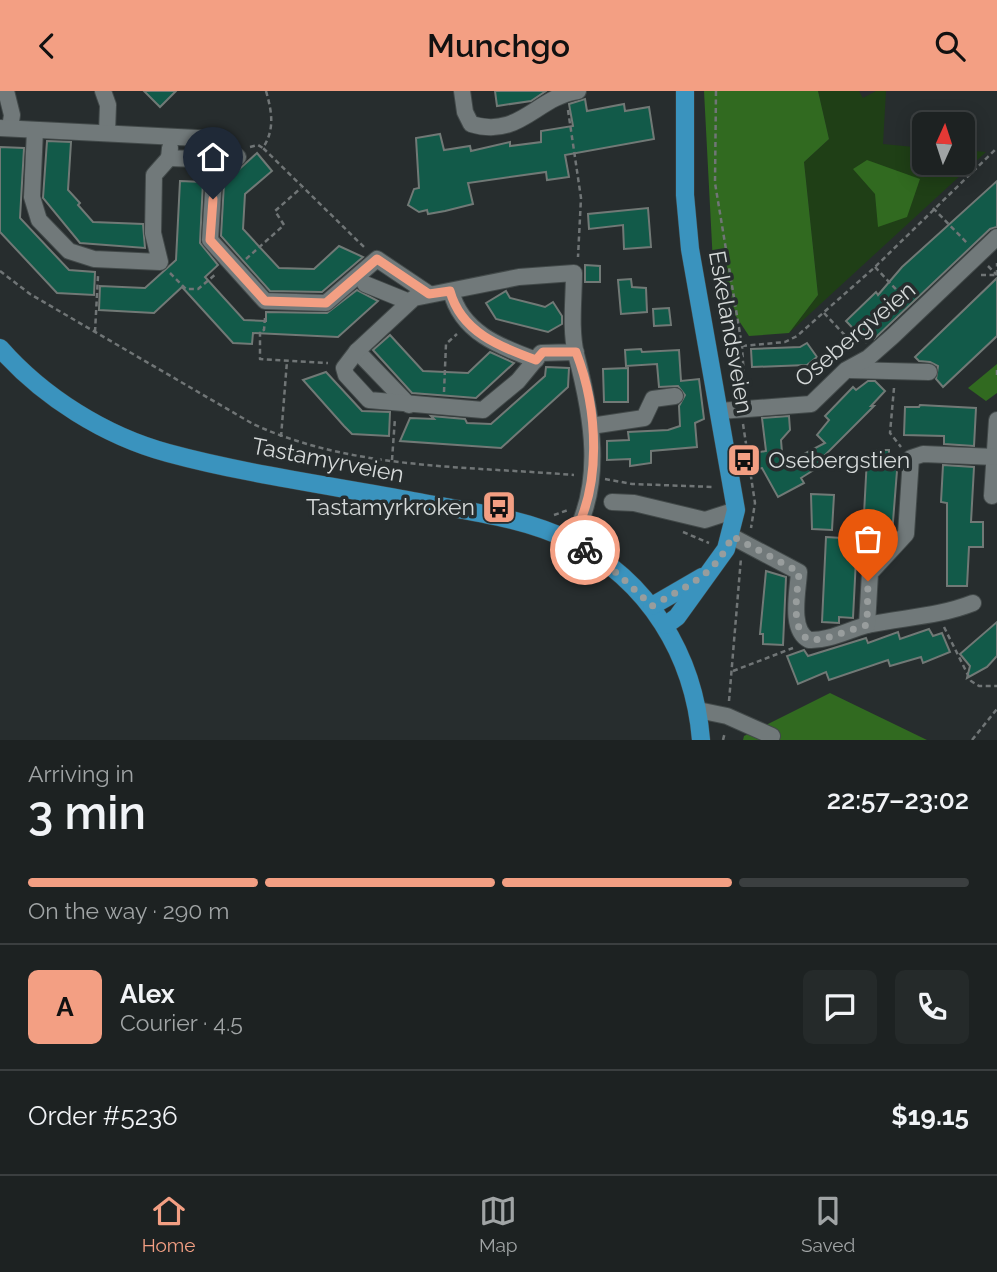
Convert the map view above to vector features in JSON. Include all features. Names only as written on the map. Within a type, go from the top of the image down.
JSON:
[{"type":"main road","name":"Eskelandsveien","points":[[666,625],[677,617],[726,549],[738,541],[736,510],[691,249],[685,195],[684,91]]},
{"type":"main road","name":"Tastamyrveien","points":[[0,348],[61,403],[92,422],[167,453],[514,521],[570,541],[618,574],[652,606]]},
{"type":"main road","name":"Eskelandsveien","points":[[652,606],[708,574]]},
{"type":"main road","points":[[652,606],[666,625],[687,669],[698,710],[701,740]]},
{"type":"street","points":[[6,91],[12,115],[5,128],[217,139],[238,157],[214,178],[210,240],[265,301],[326,303],[377,259],[429,294]]},
{"type":"street","points":[[103,91],[108,105],[107,132]]},
{"type":"street","points":[[462,91],[465,112],[471,124],[486,129],[505,127],[524,119],[571,92]]},
{"type":"street","points":[[35,129],[32,197],[39,220],[69,251],[99,259],[160,262],[153,233],[154,175],[169,158],[170,136]]},
{"type":"street","points":[[169,158],[197,159],[209,169]]},
{"type":"street","name":"Osebergveien","points":[[720,411],[811,404],[846,370],[868,358],[997,237]]},
{"type":"street","points":[[570,541],[581,524],[592,489],[591,426],[587,389],[576,352],[574,273],[519,277],[429,294],[407,301],[345,363],[346,375],[369,400],[403,405],[486,409],[543,352],[576,352]]},
{"type":"street","points":[[365,284],[407,301]]},
{"type":"street","points":[[450,291],[457,310],[468,325],[492,342],[536,360]]},
{"type":"street","points":[[357,351],[403,405]]},
{"type":"street","points":[[846,370],[929,372]]},
{"type":"street","points":[[591,426],[644,418],[653,399],[675,396]]},
{"type":"street","points":[[992,496],[997,420]]},
{"type":"street","points":[[867,625],[870,573],[906,534],[911,458],[923,454],[995,457]]},
{"type":"street","points":[[612,502],[634,503],[705,520],[736,510]]},
{"type":"street","points":[[738,541],[776,557],[799,572],[797,623],[801,633],[809,640],[823,639],[867,625],[939,615],[973,603]]},
{"type":"street","points":[[698,710],[727,716],[772,736]]},
{"type":"path","points":[[266,91],[272,125],[263,148],[301,188],[377,259]]},
{"type":"path","points":[[716,91],[715,183],[742,346],[743,432],[755,503],[752,525],[738,541],[741,560],[733,671],[723,740]]},
{"type":"path","points":[[571,92],[581,198],[577,260]]},
{"type":"path","points":[[742,346],[785,342],[797,336],[875,267],[997,148]]},
{"type":"path","points":[[992,154],[997,156]]},
{"type":"path","points":[[160,262],[186,289],[198,289],[284,225],[275,211],[301,188]]},
{"type":"path","points":[[933,208],[978,255]]},
{"type":"path","points":[[95,332],[99,259]]},
{"type":"path","points":[[997,263],[997,275]]},
{"type":"path","points":[[875,267],[917,312]]},
{"type":"path","points":[[0,271],[30,294],[253,424],[281,437],[392,461],[581,476]]},
{"type":"path","points":[[824,313],[868,358]]},
{"type":"path","points":[[444,408],[446,344],[468,325]]},
{"type":"path","points":[[264,330],[260,331],[260,359],[345,363]]},
{"type":"path","points":[[281,437],[287,361]]},
{"type":"path","points":[[895,370],[890,433],[911,458]]},
{"type":"path","points":[[997,370],[997,378]]},
{"type":"path","points":[[392,461],[403,405]]},
{"type":"path","points":[[597,478],[632,484],[714,487]]},
{"type":"path","points":[[548,517],[570,508]]},
{"type":"path","points":[[939,615],[957,658],[971,681],[979,686],[997,686]]},
{"type":"path","points":[[733,671],[809,640]]},
{"type":"path","points":[[972,740],[997,709]]},
{"type":"green space","points":[[704,91],[818,91],[829,139],[804,162],[818,295],[789,333],[749,336],[714,283]]},
{"type":"green space","points":[[818,91],[859,91],[863,98],[876,91],[886,91],[883,144],[912,147],[912,175],[961,175],[789,333],[818,295],[804,162],[829,139]]},
{"type":"green space","points":[[975,151],[986,152],[975,162]]},
{"type":"green space","points":[[867,160],[920,179],[907,217],[878,227],[875,194],[853,169]]},
{"type":"green space","points":[[997,364],[997,393],[986,401],[968,388]]},
{"type":"green space","points":[[830,693],[927,740],[743,740],[744,736]]},
{"type":"building","points":[[144,91],[176,91],[160,107]]},
{"type":"building","points":[[495,91],[546,91],[531,101],[497,106]]},
{"type":"building","points":[[585,99],[587,111],[624,104],[625,111],[649,107],[654,139],[565,155],[569,177],[547,180],[546,172],[468,183],[473,204],[428,214],[427,210],[419,212],[408,205],[414,189],[419,188],[416,138],[440,134],[444,150],[470,146],[471,151],[510,142],[510,146],[541,142],[541,131],[573,126],[569,104]]},
{"type":"building","points":[[47,141],[71,142],[68,190],[93,222],[143,224],[145,248],[80,243],[43,198]]},
{"type":"building","points":[[0,147],[24,148],[20,218],[69,270],[95,272],[94,295],[57,293],[0,232]]},
{"type":"building","points":[[257,153],[272,171],[245,194],[243,229],[279,268],[314,269],[339,246],[363,257],[322,292],[270,291],[221,236],[224,183]]},
{"type":"building","points":[[180,181],[203,182],[200,243],[218,265],[205,277],[244,320],[266,321],[266,312],[327,313],[357,290],[378,301],[338,337],[253,333],[252,344],[233,343],[182,287],[154,313],[99,310],[100,286],[145,288],[176,260]]},
{"type":"building","points":[[997,181],[997,227],[990,229],[874,339],[872,336],[866,342],[846,321],[876,292],[878,295],[902,267]]},
{"type":"building","points":[[648,208],[651,247],[624,249],[623,225],[589,229],[588,214]]},
{"type":"building","points":[[585,265],[600,266],[600,282],[585,282]]},
{"type":"building","points":[[997,278],[997,336],[943,387],[936,379],[938,366],[919,361],[915,357]]},
{"type":"building","points":[[631,279],[632,287],[646,288],[647,312],[621,314],[618,280]]},
{"type":"building","points":[[506,291],[510,298],[545,307],[553,302],[562,316],[562,324],[548,332],[496,319],[486,303]]},
{"type":"building","points":[[669,308],[671,325],[654,326],[653,309]]},
{"type":"building","points":[[390,335],[423,371],[468,373],[490,352],[514,363],[476,398],[412,393],[373,350]]},
{"type":"building","points":[[807,343],[817,357],[807,365],[752,367],[751,349],[800,347]]},
{"type":"building","points":[[641,349],[642,352],[679,350],[681,381],[699,379],[704,419],[695,423],[697,447],[651,451],[651,463],[630,466],[630,459],[607,460],[607,441],[629,440],[628,432],[668,430],[680,426],[679,406],[685,395],[678,386],[659,387],[657,364],[626,366],[625,350]]},
{"type":"building","points":[[546,367],[569,368],[568,387],[501,448],[400,441],[410,418],[434,419],[431,416],[465,419],[467,423],[491,424],[545,376]]},
{"type":"building","points":[[628,368],[628,402],[604,402],[603,369]]},
{"type":"building","points":[[326,372],[362,411],[390,412],[389,436],[352,434],[344,426],[303,380]]},
{"type":"building","points":[[868,381],[875,381],[885,391],[871,406],[874,406],[819,461],[820,466],[801,478],[804,483],[778,497],[762,468],[756,469],[754,453],[766,451],[762,418],[789,416],[790,430],[781,440],[783,465],[825,443],[817,435],[829,420],[825,416],[853,387],[856,390]]},
{"type":"building","points":[[920,405],[976,408],[974,446],[944,444],[944,436],[904,435],[905,407]]},
{"type":"building","points":[[874,450],[889,450],[889,458],[898,458],[892,534],[863,533],[867,458],[873,457]]},
{"type":"building","points":[[943,465],[974,467],[971,522],[983,522],[983,547],[969,547],[967,586],[947,586],[947,503],[941,502]]},
{"type":"building","points":[[811,494],[834,495],[832,530],[812,529]]},
{"type":"building","points":[[826,537],[857,539],[853,618],[839,617],[839,623],[822,622]]},
{"type":"building","points":[[766,571],[786,577],[783,645],[763,644],[763,634],[760,634]]},
{"type":"building","points":[[997,622],[997,656],[987,667],[967,678],[970,666],[960,654]]},
{"type":"building","points":[[929,629],[933,636],[942,633],[950,652],[923,663],[921,657],[890,666],[888,660],[829,680],[826,672],[798,684],[787,656],[804,650],[808,656],[866,638],[868,643],[898,632],[900,639]]},
{"type":"way so far","points":[[585,550],[618,574],[652,606],[708,574],[732,536],[745,545],[776,557],[799,572],[797,623],[804,638],[816,641],[867,625],[868,581]]},
{"type":"place","name":"Osebergstien","points":[[744,460]]},
{"type":"place","name":"Tastamyrkroken","points":[[499,507]]},
{"type":"route","points":[[213,199],[210,240],[265,301],[326,303],[377,259],[429,294],[450,291],[457,310],[468,325],[492,342],[515,353],[536,360],[543,352],[576,352],[590,406],[592,489],[581,524],[570,541],[585,550]]}]
